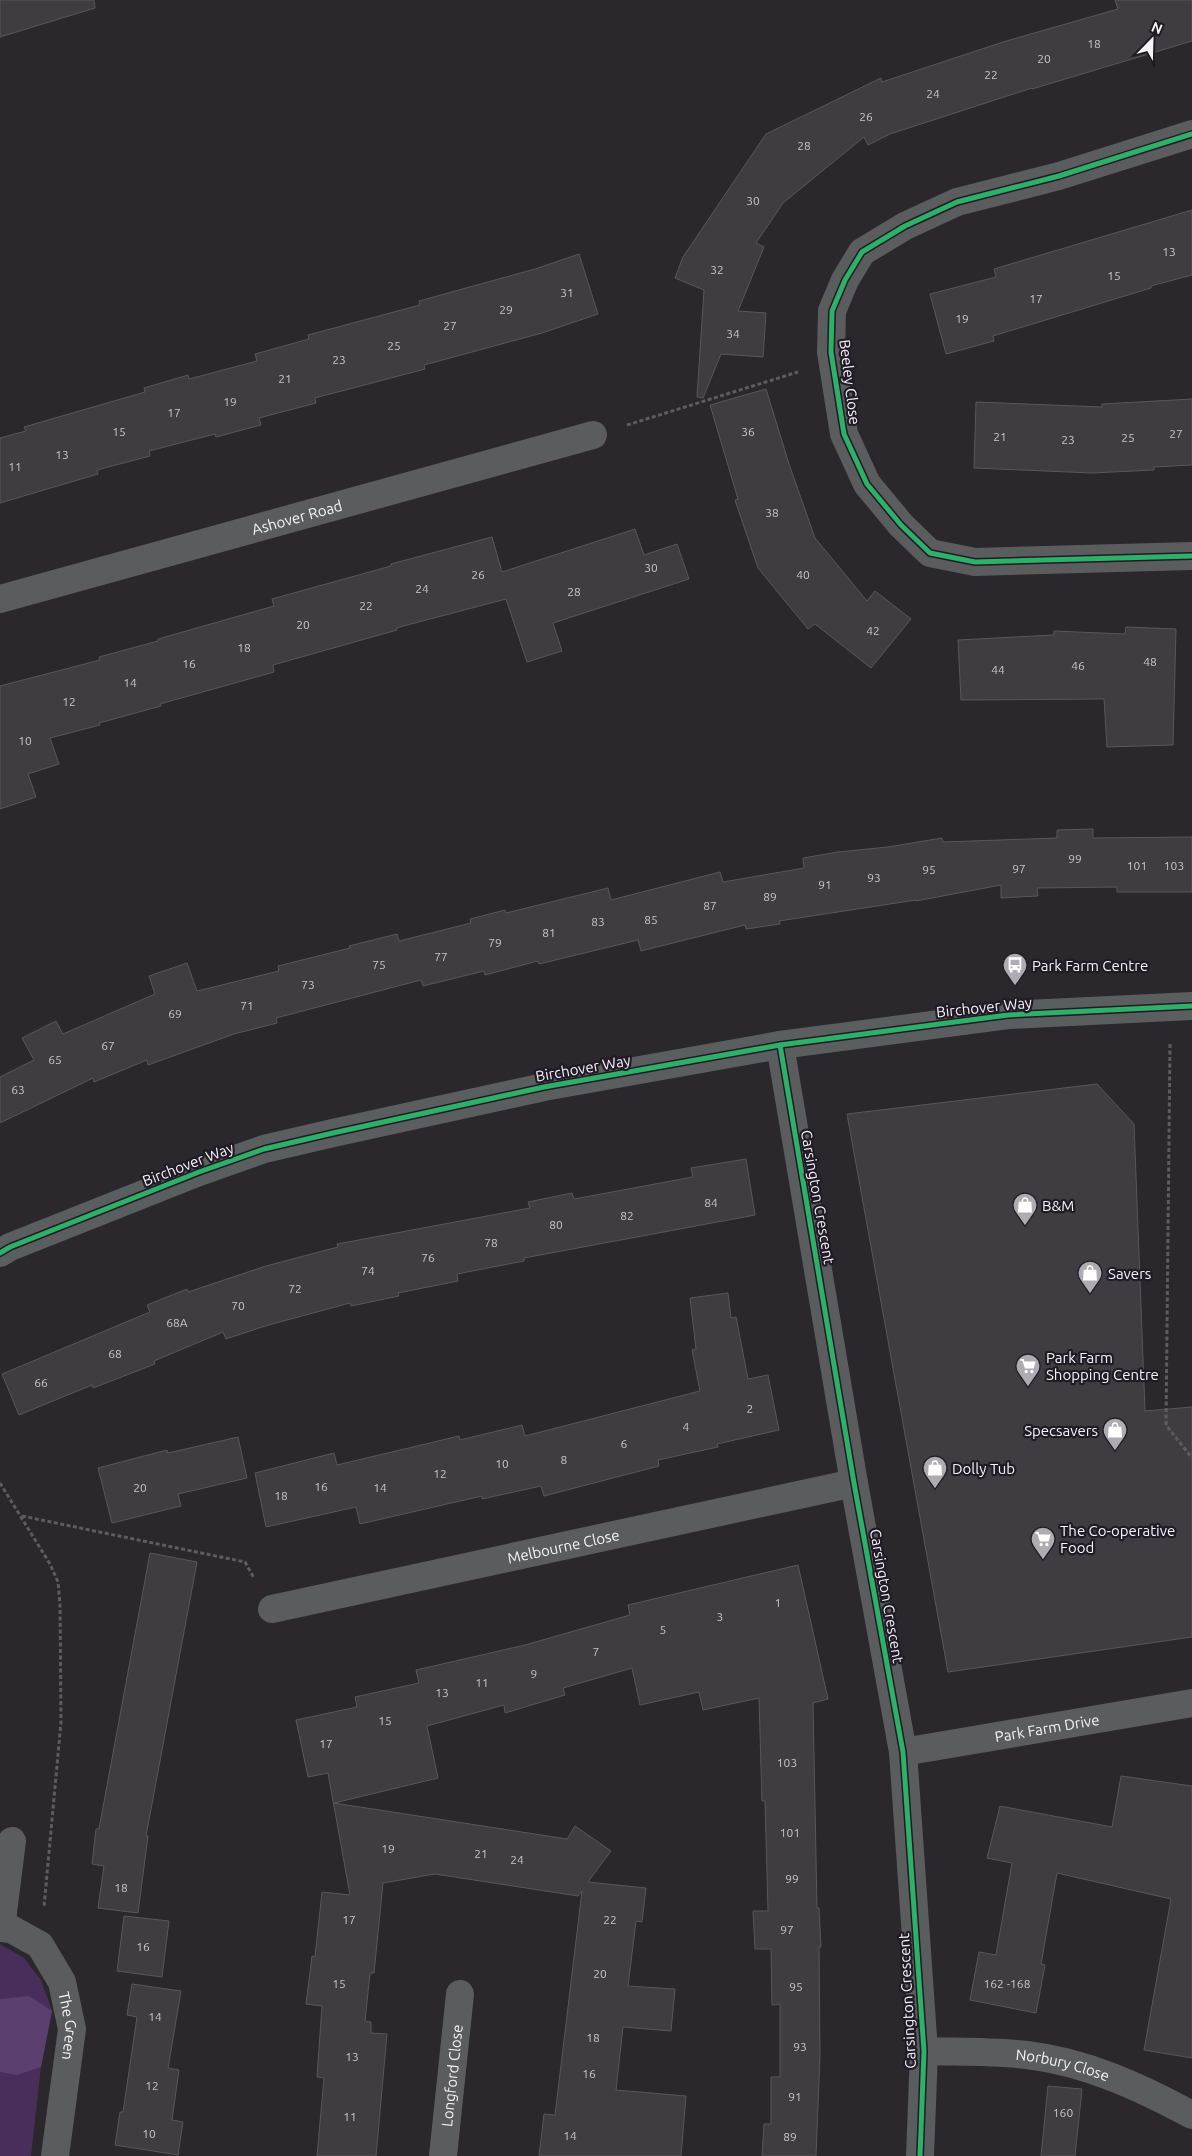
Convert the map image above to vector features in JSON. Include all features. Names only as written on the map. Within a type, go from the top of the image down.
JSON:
[{"type":"street","name":"Beeley Close","points":[[1192,134],[1059,176],[957,202],[905,226],[862,252],[845,280],[832,311],[833,361],[844,434],[868,484],[902,525],[930,552],[975,562],[1192,556]]},
{"type":"street","name":"Ashover Road","points":[[0,599],[593,435]]},
{"type":"street","name":"Birchover Way","points":[[0,1253],[10,1247],[200,1172],[264,1149],[544,1087],[780,1045],[1008,1015],[1181,1006]]},
{"type":"street","name":"Carsington Crescent","points":[[780,1045],[854,1483],[902,1752],[924,2051],[920,2156]]},
{"type":"street","name":"Melbourne Close","points":[[272,1608],[854,1483]]},
{"type":"street","name":"Park Farm Drive","points":[[902,1752],[1192,1703]]},
{"type":"street","points":[[12,1841],[1,1928],[10,1929],[40,1945]]},
{"type":"street","name":"The Green","points":[[40,1945],[62,1982],[72,2029],[55,2156]]},
{"type":"street","name":"Longford Close","points":[[443,2156],[460,1994]]},
{"type":"street","name":"Norbury Close","points":[[924,2051],[1028,2055],[1088,2068],[1147,2091],[1192,2114]]},
{"type":"path","points":[[593,435],[833,361]]},
{"type":"path","points":[[1181,1006],[1166,1425],[1192,1458]]},
{"type":"path","points":[[0,1483],[50,1564],[58,1582],[60,1604],[61,1722],[52,1838],[40,1945]]},
{"type":"path","points":[[22,1516],[245,1562],[272,1608]]},
{"type":"shaded area","points":[[0,1944],[24,1958],[41,1980],[52,2011],[41,2067],[31,2156],[0,2156]]},
{"type":"shaded area","points":[[29,1996],[52,2011],[41,2067],[17,2075],[0,2072],[0,1999]]},
{"type":"building","points":[[0,0],[94,0],[95,8],[0,37]]},
{"type":"building","points":[[1115,0],[1192,0],[1192,41],[1032,88],[890,134],[868,145],[864,137],[783,203],[756,243],[764,247],[738,311],[766,313],[763,357],[721,354],[703,398],[697,397],[704,290],[675,278],[683,257],[766,134],[881,78],[882,82],[1003,42],[1118,9]]},
{"type":"building","points":[[1192,210],[1192,275],[993,336],[994,341],[946,354],[930,294],[996,277],[994,269]]},
{"type":"building","points":[[579,254],[598,314],[542,333],[424,365],[425,369],[315,398],[316,403],[259,418],[261,425],[216,437],[215,434],[149,451],[150,456],[97,470],[98,474],[0,503],[0,438],[26,431],[24,427],[145,392],[144,388],[188,375],[189,379],[257,361],[255,354],[309,339],[308,335],[420,305],[419,301],[535,269]]},
{"type":"building","points":[[766,389],[789,464],[815,538],[867,601],[875,591],[911,619],[871,668],[815,624],[808,629],[758,568],[735,500],[738,499],[710,405]]},
{"type":"building","points":[[1192,399],[1192,465],[1154,467],[1154,470],[1092,473],[974,468],[976,402],[1102,407],[1102,404]]},
{"type":"building","points":[[635,529],[644,555],[677,544],[689,579],[553,623],[562,651],[527,662],[506,599],[396,628],[397,630],[273,665],[274,672],[160,704],[161,706],[99,723],[100,725],[50,738],[59,764],[28,774],[36,797],[0,809],[0,686],[100,660],[99,657],[274,606],[272,599],[492,537],[502,572]]},
{"type":"building","points":[[1126,627],[1176,629],[1173,745],[1107,747],[1104,699],[961,700],[958,640],[1054,635],[1054,631],[1125,634]]},
{"type":"building","points":[[1093,829],[1093,838],[1192,837],[1192,892],[1117,892],[1117,887],[1037,888],[1038,896],[1001,898],[1001,885],[916,901],[779,921],[780,924],[746,929],[745,925],[641,951],[638,940],[539,964],[538,961],[485,975],[484,971],[423,986],[421,980],[276,1018],[277,1023],[234,1034],[148,1065],[147,1060],[94,1082],[93,1078],[0,1123],[0,1077],[34,1060],[22,1038],[56,1021],[63,1034],[155,994],[149,976],[187,963],[197,991],[279,971],[278,966],[350,948],[349,946],[397,934],[399,941],[471,923],[470,919],[505,910],[506,913],[608,888],[611,900],[720,872],[723,882],[804,868],[803,858],[838,852],[888,847],[942,838],[943,842],[1057,838],[1057,830]]},
{"type":"building","name":"Park Farm Shopping Centre","points":[[1097,1084],[1134,1124],[1145,1411],[1192,1407],[1192,1637],[948,1672],[847,1114]]},
{"type":"building","points":[[746,1159],[755,1215],[524,1258],[524,1261],[457,1274],[458,1281],[398,1293],[399,1296],[351,1306],[350,1303],[265,1326],[226,1339],[223,1332],[154,1361],[155,1364],[93,1388],[92,1385],[19,1415],[2,1374],[150,1312],[147,1305],[187,1289],[188,1292],[266,1266],[338,1247],[337,1244],[530,1208],[528,1202],[572,1193],[574,1199],[693,1177],[691,1168]]},
{"type":"building","points":[[728,1293],[731,1318],[736,1317],[748,1379],[768,1375],[779,1430],[717,1444],[718,1447],[658,1460],[659,1466],[544,1496],[541,1486],[482,1499],[482,1496],[360,1524],[356,1507],[266,1527],[255,1473],[334,1453],[337,1465],[459,1436],[460,1440],[522,1425],[525,1436],[700,1391],[692,1350],[696,1349],[690,1298]]},
{"type":"building","points":[[238,1437],[247,1478],[178,1494],[181,1506],[112,1523],[98,1468],[167,1450],[168,1453]]},
{"type":"building","points":[[150,1553],[197,1562],[146,1836],[148,1836],[138,1913],[98,1908],[104,1866],[92,1864],[96,1829],[99,1829]]},
{"type":"building","points":[[798,1565],[828,1699],[813,1703],[817,1908],[819,1908],[821,1947],[819,1947],[820,2055],[816,2156],[762,2156],[764,2124],[771,2124],[771,2077],[780,2077],[780,2004],[772,2005],[771,1949],[755,1949],[753,1911],[768,1911],[765,1801],[762,1801],[759,1698],[703,1710],[699,1692],[640,1705],[632,1668],[563,1688],[565,1695],[505,1713],[504,1705],[427,1726],[438,1778],[334,1803],[567,1839],[575,1826],[611,1851],[588,1882],[646,1888],[642,1922],[636,1921],[628,1986],[675,1989],[671,2031],[623,2027],[616,2090],[686,2096],[681,2156],[539,2156],[544,2114],[555,2115],[582,1891],[578,1896],[435,1874],[383,1883],[374,1973],[370,1973],[365,2021],[371,2022],[371,2033],[387,2034],[376,2156],[317,2156],[324,2078],[317,2077],[322,2006],[306,2004],[312,1956],[315,1957],[322,1892],[350,1895],[328,1773],[308,1777],[296,1720],[357,1707],[355,1697],[419,1683],[416,1670],[525,1645],[630,1615],[628,1605]]},
{"type":"building","points":[[1121,1776],[1192,1786],[1192,2058],[1144,2050],[1171,1899],[1057,1873],[1041,1964],[1045,1965],[1036,2013],[970,2000],[979,1952],[996,1955],[1012,1863],[987,1858],[1000,1806],[1112,1827]]},
{"type":"building","points":[[124,1916],[169,1921],[162,1977],[117,1971]]},
{"type":"building","points":[[132,1984],[181,1991],[168,2068],[179,2070],[172,2120],[183,2122],[178,2155],[115,2145],[120,2112],[123,2112],[137,2017],[127,2015]]},
{"type":"building","points":[[1048,2086],[1082,2089],[1075,2156],[1041,2156]]},
{"type":"cycle path","points":[[1192,134],[1059,176],[957,202],[905,226],[862,252],[845,280],[832,311],[831,352],[844,434],[867,484],[901,525],[930,553],[975,562],[1192,556]]},
{"type":"cycle path","points":[[0,1253],[10,1247],[199,1172],[264,1149],[544,1087],[780,1045],[1008,1015],[1192,1006]]},
{"type":"cycle path","points":[[780,1045],[854,1483],[903,1752],[924,2051],[920,2156]]},
{"type":"place","name":"Park Farm Centre","points":[[1015,986]]},
{"type":"place","name":"B&M","points":[[1025,1226]]},
{"type":"place","name":"Savers","points":[[1090,1294]]},
{"type":"place","name":"Park Farm Shopping Centre","points":[[1028,1387]]},
{"type":"place","name":"Specsavers","points":[[1115,1451]]},
{"type":"place","name":"Dolly Tub","points":[[935,1489]]},
{"type":"place","name":"The Co-operative Food","points":[[1043,1560]]}]
